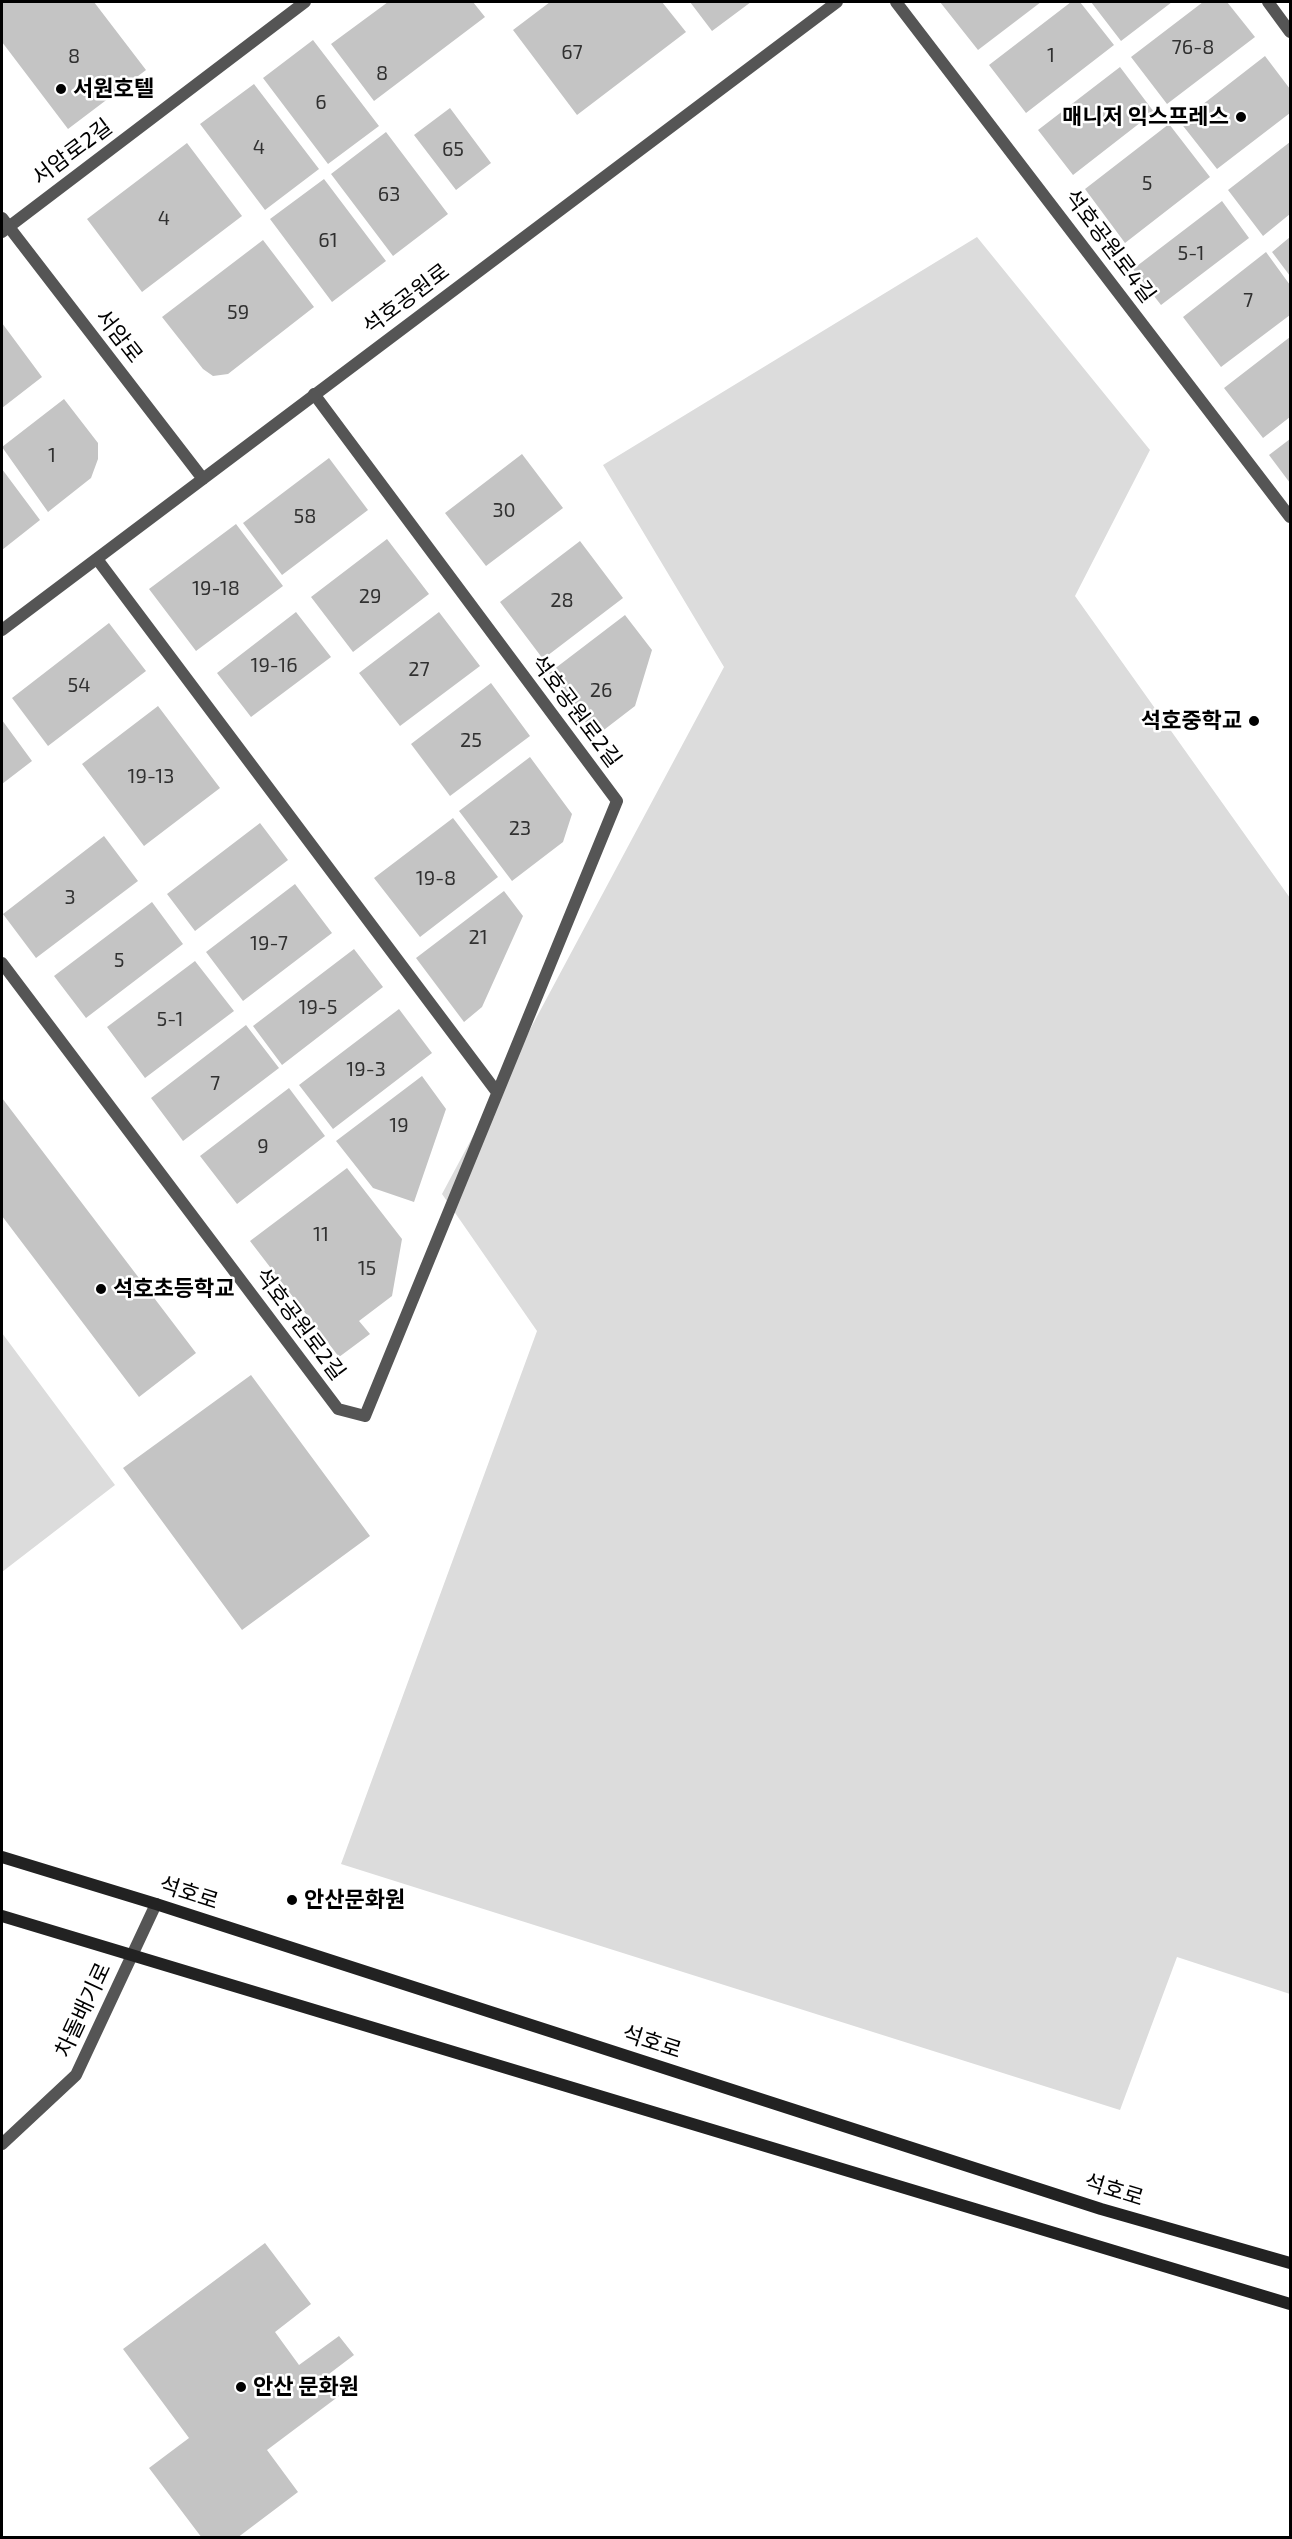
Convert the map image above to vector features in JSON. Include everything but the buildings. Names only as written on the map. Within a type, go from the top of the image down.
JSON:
[{"type":"main road","name":"석호로","points":[[2,1857],[156,1904],[1101,2209],[1290,2263]]},
{"type":"main road","points":[[2,1916],[1290,2304]]},
{"type":"street","name":"서암로2길","points":[[4,226],[305,2]]},
{"type":"street","name":"석호공원로","points":[[2,630],[837,2]]},
{"type":"street","name":"석호공원로4길","points":[[896,2],[1290,517]]},
{"type":"street","points":[[1268,2],[1290,32]]},
{"type":"street","name":"서암로","points":[[4,226],[202,479]]},
{"type":"street","name":"석호공원로2길","points":[[2,963],[338,1408],[365,1416],[616,801],[314,394]]},
{"type":"street","points":[[97,558],[496,1091]]},
{"type":"street","name":"차돌배기로","points":[[2,2144],[76,2075],[156,1904]]},
{"type":"shaded area","points":[[977,237],[1150,450],[1075,596],[1290,898],[1290,1994],[1177,1957],[1120,2110],[341,1864],[537,1331],[442,1194],[724,667],[603,465]]},
{"type":"shaded area","points":[[2,1333],[115,1485],[2,1572]]},
{"type":"place","name":"서원호텔","points":[[61,89]]},
{"type":"place","name":"매니저 익스프레스","points":[[1241,117]]},
{"type":"place","name":"석호중학교","points":[[1254,721]]},
{"type":"place","name":"석호초등학교","points":[[101,1289]]},
{"type":"place","name":"안산문화원","points":[[292,1900]]},
{"type":"place","name":"안산 문화원","points":[[241,2387]]}]
